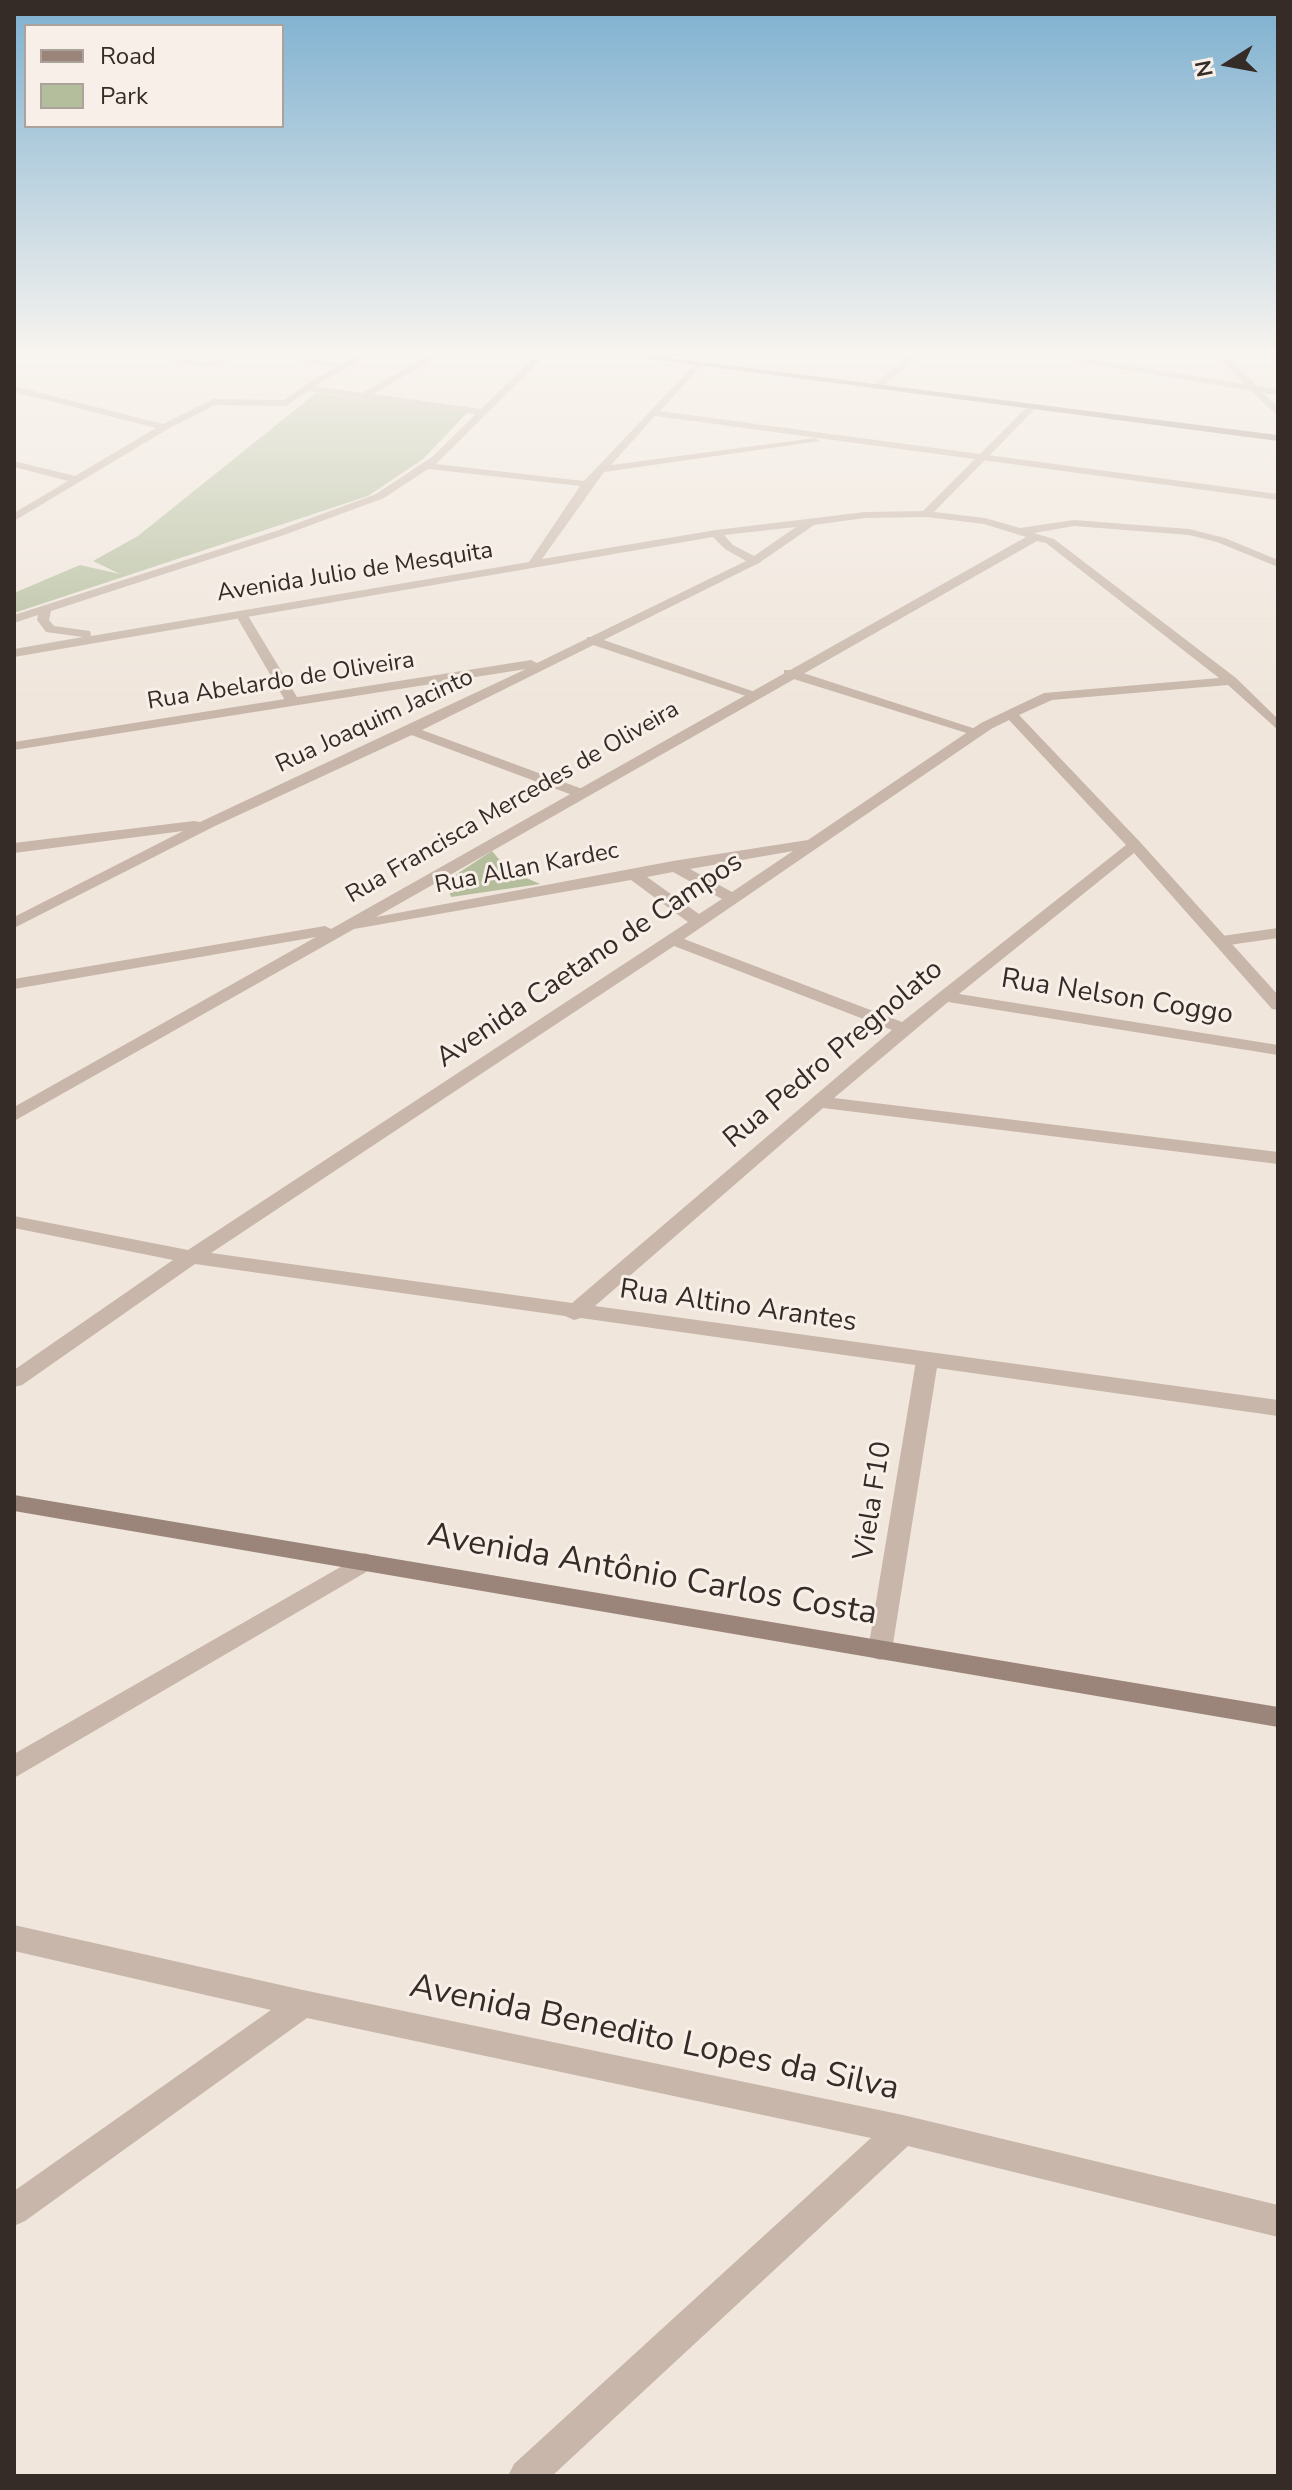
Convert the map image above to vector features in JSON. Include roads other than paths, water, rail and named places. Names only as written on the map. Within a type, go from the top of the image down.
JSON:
[{"type":"street","points":[[46,472],[77,480]]},
{"type":"street","points":[[14,518],[90,472]]},
{"type":"street","points":[[14,619],[360,504],[396,487],[418,472]]},
{"type":"street","points":[[482,472],[587,484]]},
{"type":"street","points":[[532,565],[598,472]]},
{"type":"street","points":[[926,514],[968,472]]},
{"type":"street","points":[[1090,472],[1278,497]]},
{"type":"street","name":"Avenida Julio de Mesquita","points":[[14,653],[716,533],[813,520],[926,514],[1030,533],[1082,564],[1231,681],[1278,726]]},
{"type":"street","name":"Rua Joaquim Jacinto","points":[[14,923],[210,823],[411,730],[755,561],[813,520]]},
{"type":"street","points":[[1030,533],[1074,523],[1189,532],[1221,540],[1278,564]]},
{"type":"street","points":[[716,533],[729,547],[755,561]]},
{"type":"street","name":"Rua Francisca Mercedes de Oliveira","points":[[14,1115],[754,694],[1030,533]]},
{"type":"street","name":"Avenida Julio de Mesquita","points":[[45,610],[44,625],[60,632],[134,632]]},
{"type":"street","points":[[241,614],[293,702]]},
{"type":"street","points":[[591,640],[754,694]]},
{"type":"street","name":"Rua Abelardo de Oliveira","points":[[14,746],[555,660]]},
{"type":"street","points":[[789,673],[978,732]]},
{"type":"street","name":"Avenida Caetano de Campos","points":[[14,1380],[191,1257],[672,940],[1009,713],[1049,696],[1078,691],[1231,681]]},
{"type":"street","points":[[1009,713],[1135,845],[1278,1005]]},
{"type":"street","points":[[411,730],[580,793]]},
{"type":"street","points":[[14,848],[210,823]]},
{"type":"street","name":"Rua Allan Kardec","points":[[14,981],[340,928],[813,843]]},
{"type":"street","name":"Rua Pedro Pregnolato","points":[[574,1313],[904,1029],[1135,845]]},
{"type":"street","points":[[673,866],[732,898]]},
{"type":"street","points":[[633,874],[698,921]]},
{"type":"street","points":[[1222,941],[1278,933]]},
{"type":"street","points":[[672,940],[904,1029]]},
{"type":"street","name":"Rua Nelson Coggo","points":[[947,997],[1278,1050]]},
{"type":"street","points":[[819,1102],[1278,1158]]},
{"type":"street","name":"Rua Altino Arantes","points":[[14,1222],[191,1257],[574,1313],[1278,1408]]},
{"type":"street","name":"Viela F10","points":[[880,1650],[927,1361]]},
{"type":"street","name":"Avenida Antônio Carlos Costa","points":[[14,1503],[1278,1717]]},
{"type":"street","points":[[14,1767],[365,1562]]},
{"type":"street","name":"Avenida Benedito Lopes da Silva","points":[[14,1938],[303,2004],[903,2130],[1278,2221]]},
{"type":"street","points":[[14,2210],[303,2004]]},
{"type":"street","points":[[526,2476],[903,2130]]}]
